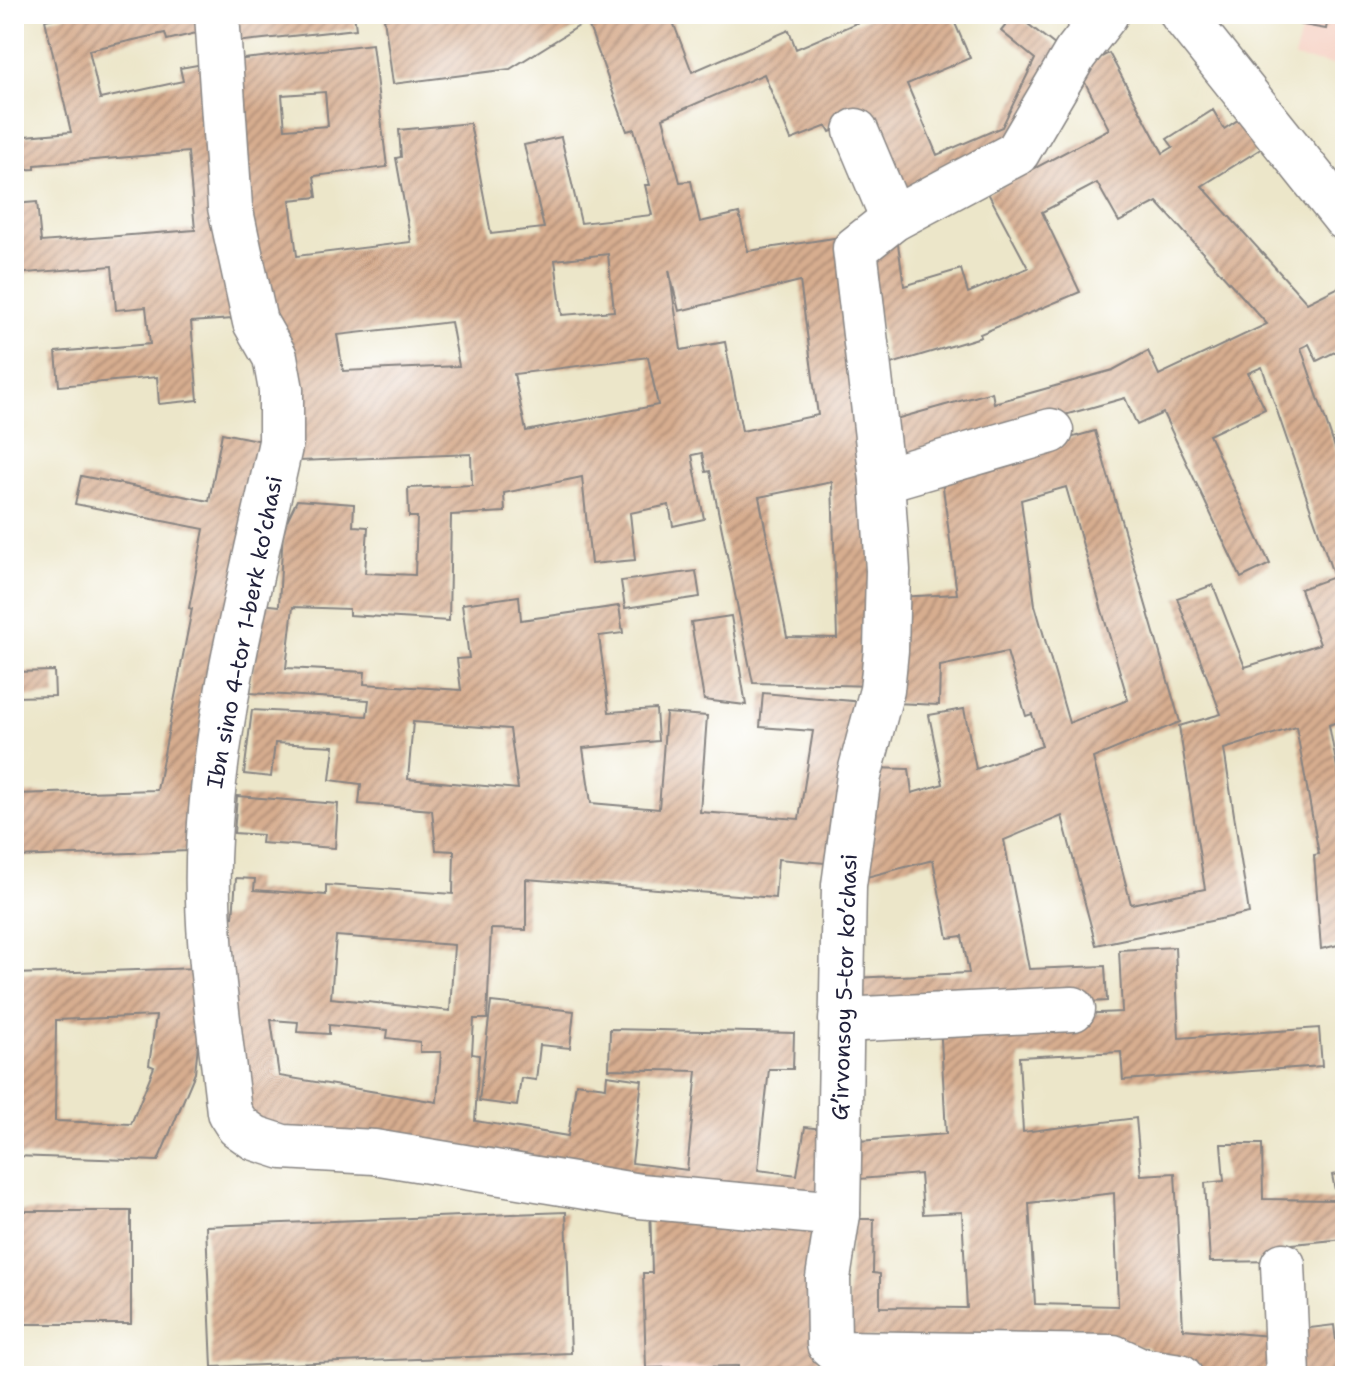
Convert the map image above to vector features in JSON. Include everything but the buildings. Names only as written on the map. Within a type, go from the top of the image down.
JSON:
[{"type":"street","name":"Ibn sino 4-tor 1-berk koʼchasi","points":[[217,14],[230,207],[255,322],[275,357],[281,390],[281,442],[218,748],[209,839],[208,920],[229,1112],[238,1126],[255,1138],[283,1147],[374,1152],[640,1196],[838,1214]]},
{"type":"street","name":"Gʼirvonsoy 5-tor koʼchasi","points":[[1106,14],[1075,54],[1017,153],[893,219],[860,243],[854,257],[882,480],[888,570],[882,690],[859,776],[844,885],[838,1214],[828,1278],[829,1344],[834,1351],[1113,1357],[1141,1370],[1180,1376]]},
{"type":"street","points":[[1182,14],[1345,218]]},
{"type":"street","points":[[856,131],[893,219]]},
{"type":"street","points":[[882,480],[1051,431]]},
{"type":"street","points":[[841,1020],[1073,1009]]},
{"type":"street","points":[[1283,1265],[1288,1376]]},
{"type":"shaded area","points":[[1283,14],[1345,14],[1345,67],[1294,58],[1303,26],[1281,21]]},
{"type":"shaded area","points":[[781,1364],[781,1376],[482,1376],[646,1368]]}]
